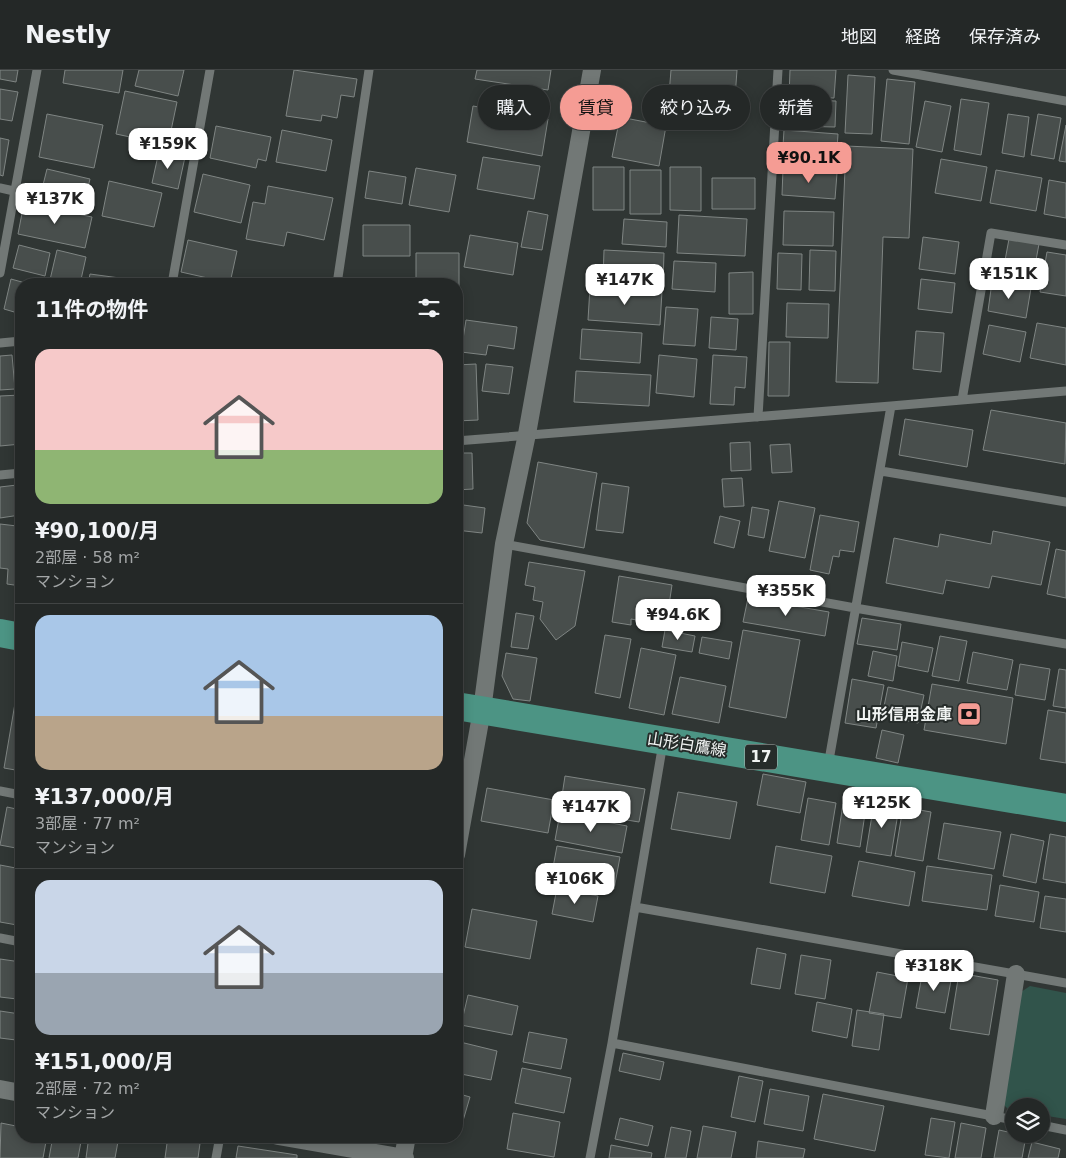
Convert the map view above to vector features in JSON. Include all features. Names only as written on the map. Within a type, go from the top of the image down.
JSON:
[{"type":"main road","points":[[0,633],[15,636]]},
{"type":"main road","name":"山形白鷹線","points":[[469,708],[1066,808]]},
{"type":"street","points":[[463,776],[469,708],[527,434],[592,70]]},
{"type":"street","points":[[994,1116],[1016,974]]},
{"type":"street","points":[[0,1089],[15,1092]]},
{"type":"street","points":[[318,1143],[404,1158],[406,1143]]},
{"type":"lane","points":[[0,273],[37,70]]},
{"type":"lane","points":[[173,278],[210,70]]},
{"type":"lane","points":[[338,278],[369,70]]},
{"type":"lane","points":[[758,417],[778,70]]},
{"type":"lane","points":[[893,70],[1066,101]]},
{"type":"lane","points":[[0,188],[14,191]]},
{"type":"lane","points":[[962,400],[990,233],[1066,245]]},
{"type":"lane","points":[[0,342],[15,341]]},
{"type":"lane","points":[[463,440],[1066,391]]},
{"type":"lane","points":[[828,767],[891,406]]},
{"type":"lane","points":[[881,471],[1066,502]]},
{"type":"lane","points":[[0,475],[15,474]]},
{"type":"lane","points":[[504,544],[855,608],[1066,644]]},
{"type":"lane","points":[[590,1158],[612,1043],[663,740]]},
{"type":"lane","points":[[0,791],[15,794]]},
{"type":"lane","points":[[635,907],[1066,983]]},
{"type":"lane","points":[[0,938],[15,941]]},
{"type":"lane","points":[[612,1043],[1005,1118]]},
{"type":"lane","points":[[1050,1127],[1066,1130]]},
{"type":"lane","points":[[216,1158],[219,1143]]},
{"type":"green space","points":[[1030,986],[1066,993],[1066,1119],[1050,1116],[1050,1098],[1005,1098],[1005,1106],[1001,1102],[1018,994]]},
{"type":"building","points":[[0,70],[18,70],[16,82],[0,79]]},
{"type":"building","points":[[65,70],[123,70],[119,93],[63,83]]},
{"type":"building","points":[[139,70],[184,70],[178,96],[135,86]]},
{"type":"building","points":[[294,70],[357,79],[354,97],[341,95],[337,118],[322,115],[321,121],[286,116]]},
{"type":"building","points":[[477,70],[551,70],[549,85],[515,85],[475,79]]},
{"type":"building","points":[[671,70],[737,70],[736,85],[670,85]]},
{"type":"building","points":[[790,70],[836,70],[834,98],[832,98],[832,85],[789,85]]},
{"type":"building","points":[[848,75],[875,77],[872,134],[845,133]]},
{"type":"building","points":[[887,79],[915,82],[909,144],[881,141]]},
{"type":"building","points":[[0,89],[18,92],[12,121],[0,119]]},
{"type":"building","points":[[125,91],[177,102],[168,145],[116,134]]},
{"type":"building","points":[[961,99],[989,103],[981,155],[954,150]]},
{"type":"building","points":[[832,101],[836,101],[835,127],[832,127]]},
{"type":"building","points":[[925,101],[951,106],[942,152],[916,147]]},
{"type":"building","points":[[473,106],[478,107],[478,130],[546,130],[542,156],[467,142]]},
{"type":"building","points":[[47,114],[103,125],[94,168],[39,157]]},
{"type":"building","points":[[1008,114],[1029,117],[1024,157],[1002,153]]},
{"type":"building","points":[[1038,114],[1061,118],[1054,159],[1031,155]]},
{"type":"building","points":[[632,119],[642,121],[642,130],[665,130],[659,166],[612,157],[617,130],[632,130]]},
{"type":"building","points":[[1066,125],[1066,162],[1059,161]]},
{"type":"building","points":[[216,126],[271,137],[266,161],[258,159],[256,168],[210,158]]},
{"type":"building","points":[[282,130],[332,140],[326,171],[276,162]]},
{"type":"building","points":[[784,130],[838,134],[836,165],[782,162]]},
{"type":"building","points":[[0,138],[9,140],[3,176],[0,175]]},
{"type":"building","points":[[846,146],[913,149],[909,238],[883,237],[878,383],[836,382]]},
{"type":"building","points":[[159,151],[185,157],[178,189],[152,183]]},
{"type":"building","points":[[483,157],[540,166],[534,199],[477,189]]},
{"type":"building","points":[[941,159],[987,167],[981,201],[935,193]]},
{"type":"building","points":[[593,167],[624,167],[624,210],[593,210]]},
{"type":"building","points":[[670,167],[701,167],[701,211],[670,210]]},
{"type":"building","points":[[416,168],[456,175],[449,212],[409,205]]},
{"type":"building","points":[[47,169],[90,179],[83,208],[40,197]]},
{"type":"building","points":[[783,169],[837,173],[835,199],[782,195]]},
{"type":"building","points":[[630,170],[661,170],[661,214],[630,214]]},
{"type":"building","points":[[996,170],[1042,178],[1036,211],[990,203]]},
{"type":"building","points":[[369,171],[406,177],[402,204],[365,198]]},
{"type":"building","points":[[203,174],[250,185],[241,223],[194,212]]},
{"type":"building","points":[[712,178],[755,178],[755,209],[712,209]]},
{"type":"building","points":[[1049,180],[1066,183],[1066,218],[1044,214]]},
{"type":"building","points":[[109,181],[162,193],[154,227],[102,216]]},
{"type":"building","points":[[268,186],[333,198],[324,240],[287,232],[284,246],[246,239],[253,202],[265,204]]},
{"type":"building","points":[[24,203],[92,217],[85,248],[18,234]]},
{"type":"building","points":[[528,211],[548,215],[542,250],[521,247]]},
{"type":"building","points":[[784,211],[834,212],[833,246],[783,245]]},
{"type":"building","points":[[679,215],[747,219],[745,256],[677,253]]},
{"type":"building","points":[[624,219],[667,222],[666,247],[622,244]]},
{"type":"building","points":[[363,225],[410,225],[410,256],[363,256]]},
{"type":"building","points":[[470,235],[518,243],[513,275],[464,267]]},
{"type":"building","points":[[923,237],[959,242],[955,274],[919,269]]},
{"type":"building","points":[[1009,239],[1039,244],[1033,276],[1003,271]]},
{"type":"building","points":[[188,240],[237,251],[231,278],[208,278],[181,272]]},
{"type":"building","points":[[19,245],[50,253],[45,276],[13,268]]},
{"type":"building","points":[[57,250],[86,257],[81,278],[50,278]]},
{"type":"building","points":[[604,250],[664,253],[663,283],[603,281]]},
{"type":"building","points":[[810,250],[836,251],[835,291],[809,290]]},
{"type":"building","points":[[1047,252],[1066,255],[1066,296],[1040,292]]},
{"type":"building","points":[[416,253],[459,253],[459,278],[416,278]]},
{"type":"building","points":[[778,253],[802,254],[801,290],[777,289]]},
{"type":"building","points":[[674,261],[716,263],[715,292],[672,289]]},
{"type":"building","points":[[753,272],[753,314],[729,314],[729,273]]},
{"type":"building","points":[[90,274],[120,278],[89,278]]},
{"type":"building","points":[[11,279],[15,280],[15,312],[4,309]]},
{"type":"building","points":[[921,279],[955,283],[952,313],[918,309]]},
{"type":"building","points":[[992,282],[1031,288],[1026,318],[988,311]]},
{"type":"building","points":[[590,287],[662,291],[660,325],[588,320]]},
{"type":"building","points":[[787,303],[829,304],[828,338],[786,337]]},
{"type":"building","points":[[666,307],[698,309],[695,346],[663,344]]},
{"type":"building","points":[[711,317],[738,319],[736,350],[709,348]]},
{"type":"building","points":[[466,320],[517,327],[514,349],[488,345],[486,355],[463,352]]},
{"type":"building","points":[[1037,323],[1066,328],[1066,365],[1030,358]]},
{"type":"building","points":[[989,325],[1026,332],[1020,362],[983,354]]},
{"type":"building","points":[[582,329],[642,333],[640,363],[580,359]]},
{"type":"building","points":[[916,331],[944,333],[941,372],[913,369]]},
{"type":"building","points":[[769,342],[790,342],[789,396],[768,396]]},
{"type":"building","points":[[12,355],[15,389],[0,390],[0,356]]},
{"type":"building","points":[[659,355],[697,359],[694,397],[656,393]]},
{"type":"building","points":[[713,355],[747,357],[745,388],[735,387],[734,405],[710,404]]},
{"type":"building","points":[[476,364],[478,420],[463,421],[463,365]]},
{"type":"building","points":[[486,364],[513,367],[509,394],[482,391]]},
{"type":"building","points":[[576,371],[651,375],[649,406],[574,402]]},
{"type":"building","points":[[15,395],[15,445],[0,446],[0,396]]},
{"type":"building","points":[[991,410],[1066,423],[1065,464],[983,450]]},
{"type":"building","points":[[905,419],[973,430],[967,467],[899,455]]},
{"type":"building","points":[[750,442],[751,470],[731,471],[730,443]]},
{"type":"building","points":[[790,444],[792,472],[772,473],[770,445]]},
{"type":"building","points":[[463,453],[472,453],[473,489],[463,490]]},
{"type":"building","points":[[538,462],[597,473],[584,548],[540,540],[527,523]]},
{"type":"building","points":[[742,478],[744,506],[724,507],[722,479]]},
{"type":"building","points":[[602,483],[629,487],[623,533],[596,530]]},
{"type":"building","points":[[15,485],[15,516],[0,518],[0,487]]},
{"type":"building","points":[[779,501],[815,508],[805,558],[769,551]]},
{"type":"building","points":[[463,505],[485,508],[482,533],[463,531]]},
{"type":"building","points":[[752,507],[769,510],[764,538],[748,535]]},
{"type":"building","points":[[820,515],[859,522],[854,552],[840,550],[839,557],[833,556],[829,574],[810,570]]},
{"type":"building","points":[[720,516],[740,521],[734,548],[714,543]]},
{"type":"building","points":[[0,524],[15,526],[15,585],[7,584],[8,569],[0,568]]},
{"type":"building","points":[[993,531],[1050,542],[1041,585],[992,576],[989,588],[946,580],[943,594],[886,583],[894,538],[938,547],[940,534],[991,544]]},
{"type":"building","points":[[1056,549],[1066,551],[1066,598],[1047,594]]},
{"type":"building","points":[[529,562],[585,571],[575,626],[556,640],[540,619],[543,602],[533,600],[535,587],[525,585]]},
{"type":"building","points":[[619,576],[672,585],[666,625],[631,619],[631,625],[612,622]]},
{"type":"building","points":[[748,598],[829,612],[825,636],[743,622]]},
{"type":"building","points":[[516,613],[534,616],[528,649],[511,647]]},
{"type":"building","points":[[862,618],[901,624],[897,650],[857,644]]},
{"type":"building","points":[[665,630],[695,636],[692,652],[662,647]]},
{"type":"building","points":[[743,630],[800,640],[786,718],[729,707]]},
{"type":"building","points":[[605,635],[631,639],[620,698],[595,693]]},
{"type":"building","points":[[940,636],[967,641],[959,681],[932,676]]},
{"type":"building","points":[[702,637],[732,642],[729,659],[699,653]]},
{"type":"building","points":[[902,642],[933,648],[928,672],[898,666]]},
{"type":"building","points":[[641,648],[676,655],[664,715],[629,708]]},
{"type":"building","points":[[873,651],[897,656],[893,681],[868,676]]},
{"type":"building","points":[[973,652],[1013,660],[1007,690],[967,683]]},
{"type":"building","points":[[506,653],[537,658],[530,701],[513,699],[502,676]]},
{"type":"building","points":[[1020,664],[1050,669],[1045,700],[1015,695]]},
{"type":"building","points":[[1059,669],[1066,670],[1066,708],[1053,706]]},
{"type":"building","points":[[680,677],[726,686],[719,723],[672,714]]},
{"type":"building","points":[[852,679],[884,685],[876,728],[845,723]]},
{"type":"building","name":"山形信用金庫","points":[[932,684],[1013,698],[1006,744],[924,730]]},
{"type":"building","points":[[888,687],[924,695],[918,723],[882,716]]},
{"type":"building","points":[[15,703],[15,770],[4,768]]},
{"type":"building","points":[[1048,710],[1066,713],[1066,763],[1040,759]]},
{"type":"building","points":[[882,730],[904,735],[898,763],[876,758]]},
{"type":"building","points":[[763,774],[806,782],[800,813],[757,805]]},
{"type":"building","points":[[565,776],[645,789],[639,822],[560,809]]},
{"type":"building","points":[[487,788],[554,800],[548,833],[481,821]]},
{"type":"building","points":[[678,792],[737,802],[730,839],[671,829]]},
{"type":"building","points":[[808,798],[836,803],[829,845],[801,840]]},
{"type":"building","points":[[874,803],[899,807],[891,856],[866,852]]},
{"type":"building","points":[[843,804],[866,807],[860,847],[837,843]]},
{"type":"building","points":[[7,807],[15,809],[15,848],[0,845]]},
{"type":"building","points":[[903,807],[931,812],[923,861],[895,856]]},
{"type":"building","points":[[560,813],[627,826],[622,853],[555,840]]},
{"type":"building","points":[[944,823],[1001,832],[994,869],[938,859]]},
{"type":"building","points":[[1011,834],[1044,841],[1036,883],[1003,876]]},
{"type":"building","points":[[1050,834],[1066,837],[1066,883],[1043,879]]},
{"type":"building","points":[[557,846],[620,857],[614,889],[551,878]]},
{"type":"building","points":[[776,846],[832,856],[825,893],[770,883]]},
{"type":"building","points":[[859,861],[915,872],[909,906],[852,896]]},
{"type":"building","points":[[0,865],[15,868],[15,925],[0,922]]},
{"type":"building","points":[[927,866],[992,875],[987,910],[922,901]]},
{"type":"building","points":[[1000,885],[1039,892],[1034,922],[995,916]]},
{"type":"building","points":[[557,888],[598,896],[593,922],[552,914]]},
{"type":"building","points":[[1045,896],[1066,899],[1066,932],[1040,928]]},
{"type":"building","points":[[472,909],[537,921],[530,959],[465,947]]},
{"type":"building","points":[[757,948],[786,954],[780,989],[751,984]]},
{"type":"building","points":[[801,955],[831,960],[825,999],[795,994]]},
{"type":"building","points":[[0,959],[15,961],[15,999],[0,997]]},
{"type":"building","points":[[923,970],[952,975],[945,1013],[916,1008]]},
{"type":"building","points":[[877,972],[908,978],[901,1018],[869,1013]]},
{"type":"building","points":[[959,973],[998,980],[989,1035],[950,1029]]},
{"type":"building","points":[[468,995],[518,1006],[512,1035],[463,1025]]},
{"type":"building","points":[[817,1002],[852,1009],[847,1038],[812,1031]]},
{"type":"building","points":[[857,1010],[884,1014],[879,1050],[852,1046]]},
{"type":"building","points":[[0,1011],[15,1013],[15,1040],[0,1038]]},
{"type":"building","points":[[529,1032],[567,1039],[561,1069],[523,1062]]},
{"type":"building","points":[[463,1043],[497,1051],[491,1080],[463,1074]]},
{"type":"building","points":[[623,1053],[664,1062],[660,1080],[619,1071]]},
{"type":"building","points":[[522,1068],[571,1078],[564,1113],[515,1103]]},
{"type":"building","points":[[739,1076],[763,1081],[755,1122],[731,1117]]},
{"type":"building","points":[[770,1089],[809,1096],[803,1131],[764,1124]]},
{"type":"building","points":[[823,1094],[884,1106],[875,1151],[814,1139]]},
{"type":"building","points":[[463,1095],[470,1097],[463,1121]]},
{"type":"building","points":[[513,1113],[560,1122],[554,1157],[507,1149]]},
{"type":"building","points":[[620,1118],[653,1126],[648,1146],[615,1139]]},
{"type":"building","points":[[931,1118],[955,1122],[949,1158],[925,1155]]},
{"type":"building","points":[[1,1123],[15,1126],[15,1143],[46,1143],[43,1158],[0,1158]]},
{"type":"building","points":[[961,1123],[986,1128],[981,1158],[955,1158]]},
{"type":"building","points":[[703,1126],[736,1132],[731,1158],[697,1158]]},
{"type":"building","points":[[671,1127],[691,1131],[686,1158],[665,1158]]},
{"type":"building","points":[[999,1130],[1005,1131],[1005,1143],[1025,1143],[1022,1158],[994,1158]]},
{"type":"building","points":[[758,1141],[805,1149],[803,1158],[756,1158]]},
{"type":"building","points":[[52,1143],[81,1143],[78,1158],[49,1158]]},
{"type":"building","points":[[88,1143],[118,1143],[115,1158],[86,1158]]},
{"type":"building","points":[[167,1143],[200,1143],[198,1158],[165,1158]]},
{"type":"building","points":[[1032,1143],[1060,1149],[1058,1158],[1028,1158]]},
{"type":"building","points":[[611,1145],[652,1153],[651,1158],[609,1158]]},
{"type":"building","points":[[238,1146],[297,1155],[297,1158],[236,1158]]},
{"type":"place","name":"山形信用金庫","points":[[969,714]]}]
